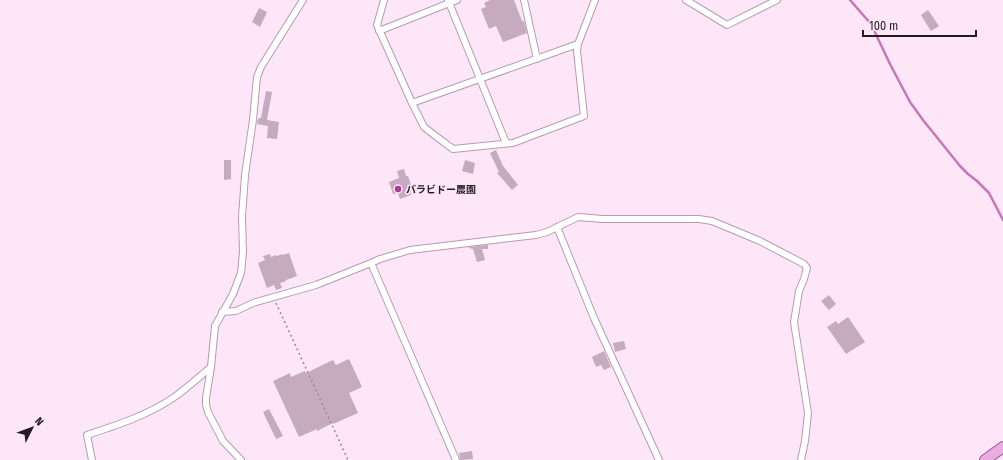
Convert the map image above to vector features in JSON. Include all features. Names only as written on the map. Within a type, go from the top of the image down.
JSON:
[{"type":"main road","points":[[985,460],[1003,447]]},
{"type":"street","points":[[241,460],[223,441],[206,405],[215,326],[233,294],[241,273],[243,252],[242,217],[245,175],[253,120],[257,77],[261,67],[303,0]]},
{"type":"street","points":[[384,0],[377,25],[412,103],[424,127],[453,149],[513,143],[584,116],[577,51],[578,44],[595,0]]},
{"type":"street","points":[[379,31],[457,0]]},
{"type":"street","points":[[524,0],[537,59]]},
{"type":"street","points":[[686,0],[727,25],[777,0]]},
{"type":"street","points":[[449,2],[506,143]]},
{"type":"street","points":[[412,103],[578,44]]},
{"type":"street","points":[[222,312],[236,311],[274,297],[316,285],[380,259],[410,250],[536,235],[547,232],[578,217],[603,220],[684,218],[712,221],[760,241],[804,264],[807,268],[800,291],[794,322],[808,414],[801,460]]},
{"type":"street","points":[[557,227],[594,318],[659,460]]},
{"type":"street","points":[[371,263],[456,460]]},
{"type":"street","points":[[92,460],[87,434],[125,422],[152,410],[174,398],[211,367]]},
{"type":"path","points":[[274,297],[348,460]]},
{"type":"building","points":[[490,0],[514,0],[522,21],[524,21],[527,33],[503,42],[496,26],[489,29],[481,9],[486,7],[484,3]]},
{"type":"building","points":[[259,8],[267,12],[260,27],[252,22]]},
{"type":"building","points":[[928,10],[939,26],[931,31],[921,15]]},
{"type":"building","points":[[266,91],[272,92],[267,120],[279,122],[277,139],[267,138],[268,126],[257,124],[258,119],[261,118]]},
{"type":"building","points":[[496,150],[503,166],[518,185],[512,190],[497,173],[499,172],[490,153]]},
{"type":"building","points":[[224,160],[231,160],[231,179],[224,180]]},
{"type":"building","points":[[465,160],[475,163],[473,174],[462,171]]},
{"type":"building","points":[[404,169],[413,191],[410,191],[411,195],[400,199],[398,193],[393,194],[389,182],[399,178],[397,171]]},
{"type":"building","points":[[488,245],[488,249],[482,249],[485,260],[477,262],[473,249],[469,247]]},
{"type":"building","points":[[289,253],[297,276],[280,283],[282,288],[276,290],[274,285],[267,288],[258,263],[265,260],[263,256],[270,254],[271,257]]},
{"type":"building","points":[[829,295],[836,304],[829,310],[821,301]]},
{"type":"building","points":[[848,317],[865,342],[846,354],[827,327],[836,321],[838,324]]},
{"type":"building","points":[[624,341],[626,349],[615,352],[613,343]]},
{"type":"building","points":[[604,351],[611,367],[604,370],[601,365],[596,367],[592,357]]},
{"type":"building","points":[[349,359],[362,387],[349,393],[358,413],[317,431],[317,429],[299,437],[273,381],[290,373],[291,377],[305,371],[306,373],[333,360],[336,365]]},
{"type":"building","points":[[269,409],[283,436],[276,439],[263,412]]},
{"type":"building","points":[[472,451],[473,459],[460,460],[459,453]]},
{"type":"waterway","points":[[850,0],[871,24],[910,102],[960,166],[989,193],[1003,220]]},
{"type":"place","name":"バラビドー農園","points":[[398,189]]}]
